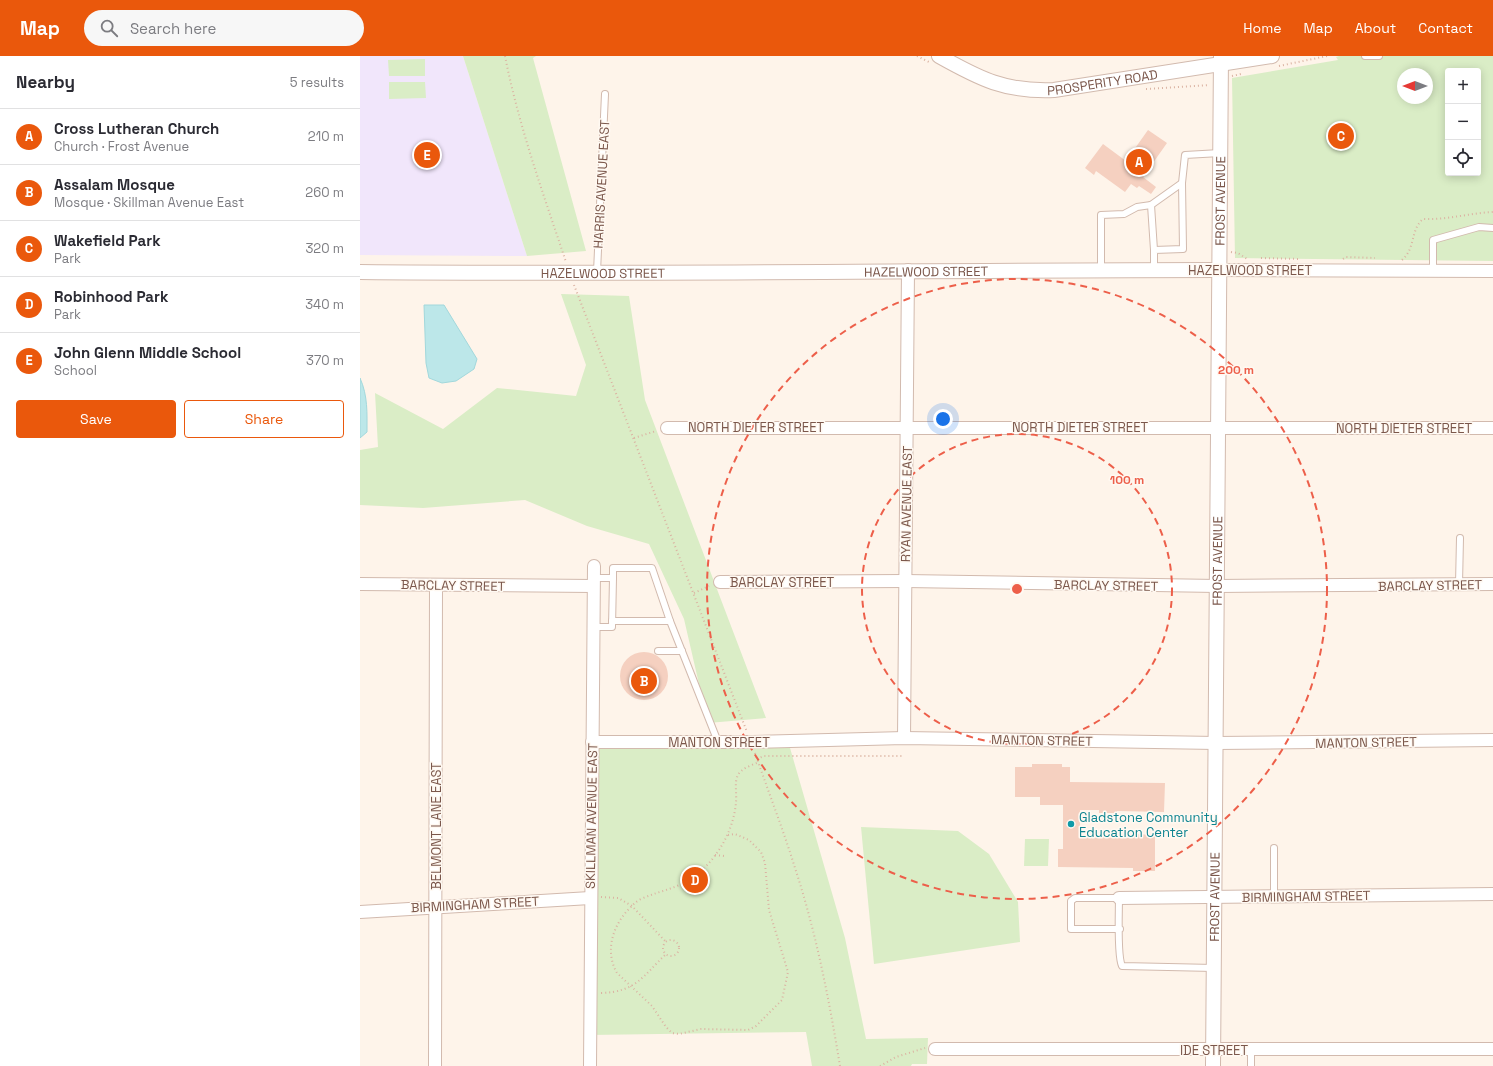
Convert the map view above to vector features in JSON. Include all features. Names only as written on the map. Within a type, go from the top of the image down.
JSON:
[{"type":"street","name":"PROSPERITY ROAD","points":[[939,56],[980,78],[998,85],[1035,91],[1054,90],[1221,60],[1272,56]]},
{"type":"street","name":"FROST AVENUE","points":[[1214,1066],[1221,60]]},
{"type":"street","name":"HAZELWOOD STREET","points":[[360,272],[597,274],[908,270],[1493,271]]},
{"type":"street","name":"RYAN AVENUE EAST","points":[[904,738],[908,270]]},
{"type":"street","name":"NORTH DIETER STREET","points":[[667,428],[907,426],[1493,428]]},
{"type":"street","name":"BARCLAY STREET","points":[[360,584],[436,585],[594,577]]},
{"type":"street","name":"SKILLMAN AVENUE EAST","points":[[590,1066],[590,898],[594,577]]},
{"type":"street","name":"BARCLAY STREET","points":[[720,582],[906,582],[1217,586],[1493,584]]},
{"type":"street","name":"BELMONT LANE EAST","points":[[435,1066],[436,585]]},
{"type":"street","name":"MANTON STREET","points":[[592,742],[752,742],[904,738],[1216,743],[1493,740]]},
{"type":"street","name":"BIRMINGHAM STREET","points":[[1119,898],[1274,895],[1493,894]]},
{"type":"street","name":"BIRMINGHAM STREET","points":[[360,912],[436,906],[590,898]]},
{"type":"street","name":"IDE STREET","points":[[935,1049],[1493,1049]]},
{"type":"lane","points":[[1365,56],[1379,56]]},
{"type":"lane","name":"HARRIS AVENUE EAST","points":[[597,274],[605,94]]},
{"type":"lane","points":[[1154,250],[1183,249],[1182,183],[1185,155],[1220,153]]},
{"type":"lane","points":[[1102,270],[1101,215],[1124,214],[1137,207],[1151,205],[1182,183]]},
{"type":"lane","points":[[1151,205],[1154,270]]},
{"type":"lane","points":[[1433,270],[1433,240],[1478,227],[1493,228]]},
{"type":"lane","points":[[1459,584],[1460,538]]},
{"type":"lane","points":[[593,627],[612,627],[613,568],[652,568],[670,621],[718,742]]},
{"type":"lane","points":[[594,577],[613,578]]},
{"type":"lane","points":[[612,621],[670,621]]},
{"type":"lane","points":[[658,651],[682,651]]},
{"type":"lane","points":[[1274,848],[1274,895]]},
{"type":"lane","points":[[1120,929],[1071,929],[1071,901],[1075,898],[1119,898],[1120,929],[1120,963],[1124,967],[1214,968]]},
{"type":"lane","points":[[1251,1050],[1251,1066]]},
{"type":"path","points":[[505,56],[512,92],[530,158],[570,274],[752,742],[795,868],[810,920],[830,1004],[840,1066]]},
{"type":"path","points":[[1398,264],[1409,254],[1417,224],[1423,219],[1438,220],[1474,213],[1493,212]]},
{"type":"path","points":[[1219,251],[1238,253],[1249,260]]},
{"type":"path","points":[[1255,260],[1265,257],[1303,259]]},
{"type":"path","points":[[1342,260],[1346,257],[1378,259]]},
{"type":"path","points":[[634,438],[667,428]]},
{"type":"path","points":[[694,593],[720,582]]},
{"type":"path","points":[[757,758],[764,756],[904,756]]},
{"type":"path","points":[[728,835],[735,834],[749,840],[761,852],[765,863],[769,910],[788,972],[782,1000],[756,1026],[748,1030],[701,1029],[679,1034],[672,1033],[666,1027],[652,1006],[614,967],[611,946],[615,927],[632,906],[639,900],[665,892],[692,879],[702,870],[715,855],[728,835],[735,811],[738,774],[743,769],[759,762]]},
{"type":"path","points":[[715,855],[725,856]]},
{"type":"path","points":[[590,898],[618,898],[632,906],[666,942]]},
{"type":"path","points":[[672,939],[676,941],[680,946],[679,951],[673,956],[666,954],[663,950],[666,942],[672,939]]},
{"type":"path","points":[[590,994],[620,992],[632,987],[666,954]]},
{"type":"path","points":[[880,1066],[896,1057],[924,1048],[935,1049]]},
{"type":"shaded area","points":[[360,56],[463,56],[527,256],[360,255]]},
{"type":"green space","points":[[463,56],[536,56],[533,58],[586,251],[527,256]]},
{"type":"green space","points":[[1339,56],[1493,56],[1493,261],[1235,258],[1232,78],[1338,60],[1336,57]]},
{"type":"green space","points":[[425,59],[425,76],[389,76],[388,60]]},
{"type":"green space","points":[[389,82],[425,82],[426,98],[389,99]]},
{"type":"green space","points":[[561,294],[629,296],[645,400],[766,718],[708,723],[684,619],[649,544],[587,526],[525,500],[423,508],[360,505],[360,450],[378,447],[375,393],[443,429],[497,388],[576,396],[586,365]]},
{"type":"green space","points":[[788,741],[845,938],[866,1039],[928,1038],[927,1064],[912,1064],[911,1066],[812,1066],[806,1032],[590,1035],[592,742]]},
{"type":"green space","points":[[861,827],[958,831],[989,854],[1018,902],[1020,942],[874,964]]},
{"type":"green space","points":[[1025,839],[1049,839],[1048,866],[1024,866]]},
{"type":"water","points":[[424,305],[444,305],[477,359],[474,369],[456,381],[442,383],[429,378],[426,363]]},
{"type":"water","points":[[360,378],[366,398],[367,432],[360,438]]},
{"type":"building","points":[[1148,130],[1167,143],[1143,177],[1156,187],[1151,194],[1139,186],[1137,188],[1131,184],[1125,192],[1096,171],[1094,175],[1085,168],[1103,144],[1126,161]]},
{"type":"building","points":[[639,652],[649,652],[658,656],[664,662],[667,667],[667,685],[658,696],[649,700],[639,700],[630,696],[624,690],[620,681],[620,671],[624,662],[630,656]]},
{"type":"building","name":"Gladstone Community Education Center","points":[[1032,764],[1062,764],[1062,767],[1070,767],[1070,782],[1165,783],[1164,812],[1117,811],[1117,813],[1099,813],[1099,810],[1080,810],[1080,837],[1134,838],[1134,834],[1155,835],[1155,871],[1133,871],[1133,868],[1058,867],[1058,849],[1063,849],[1063,805],[1040,805],[1040,797],[1015,797],[1015,767],[1032,767]]},
{"type":"place","name":"Wakefield Park","points":[[1341,136]]},
{"type":"place","name":"John Glenn Middle School","points":[[427,155]]},
{"type":"place","name":"Cross Lutheran Church","points":[[1139,162]]},
{"type":"place","name":"Assalam Mosque","points":[[644,681]]},
{"type":"place","name":"Gladstone Community Education Center","points":[[1071,824]]},
{"type":"place","name":"Robinhood Park","points":[[695,880]]}]
